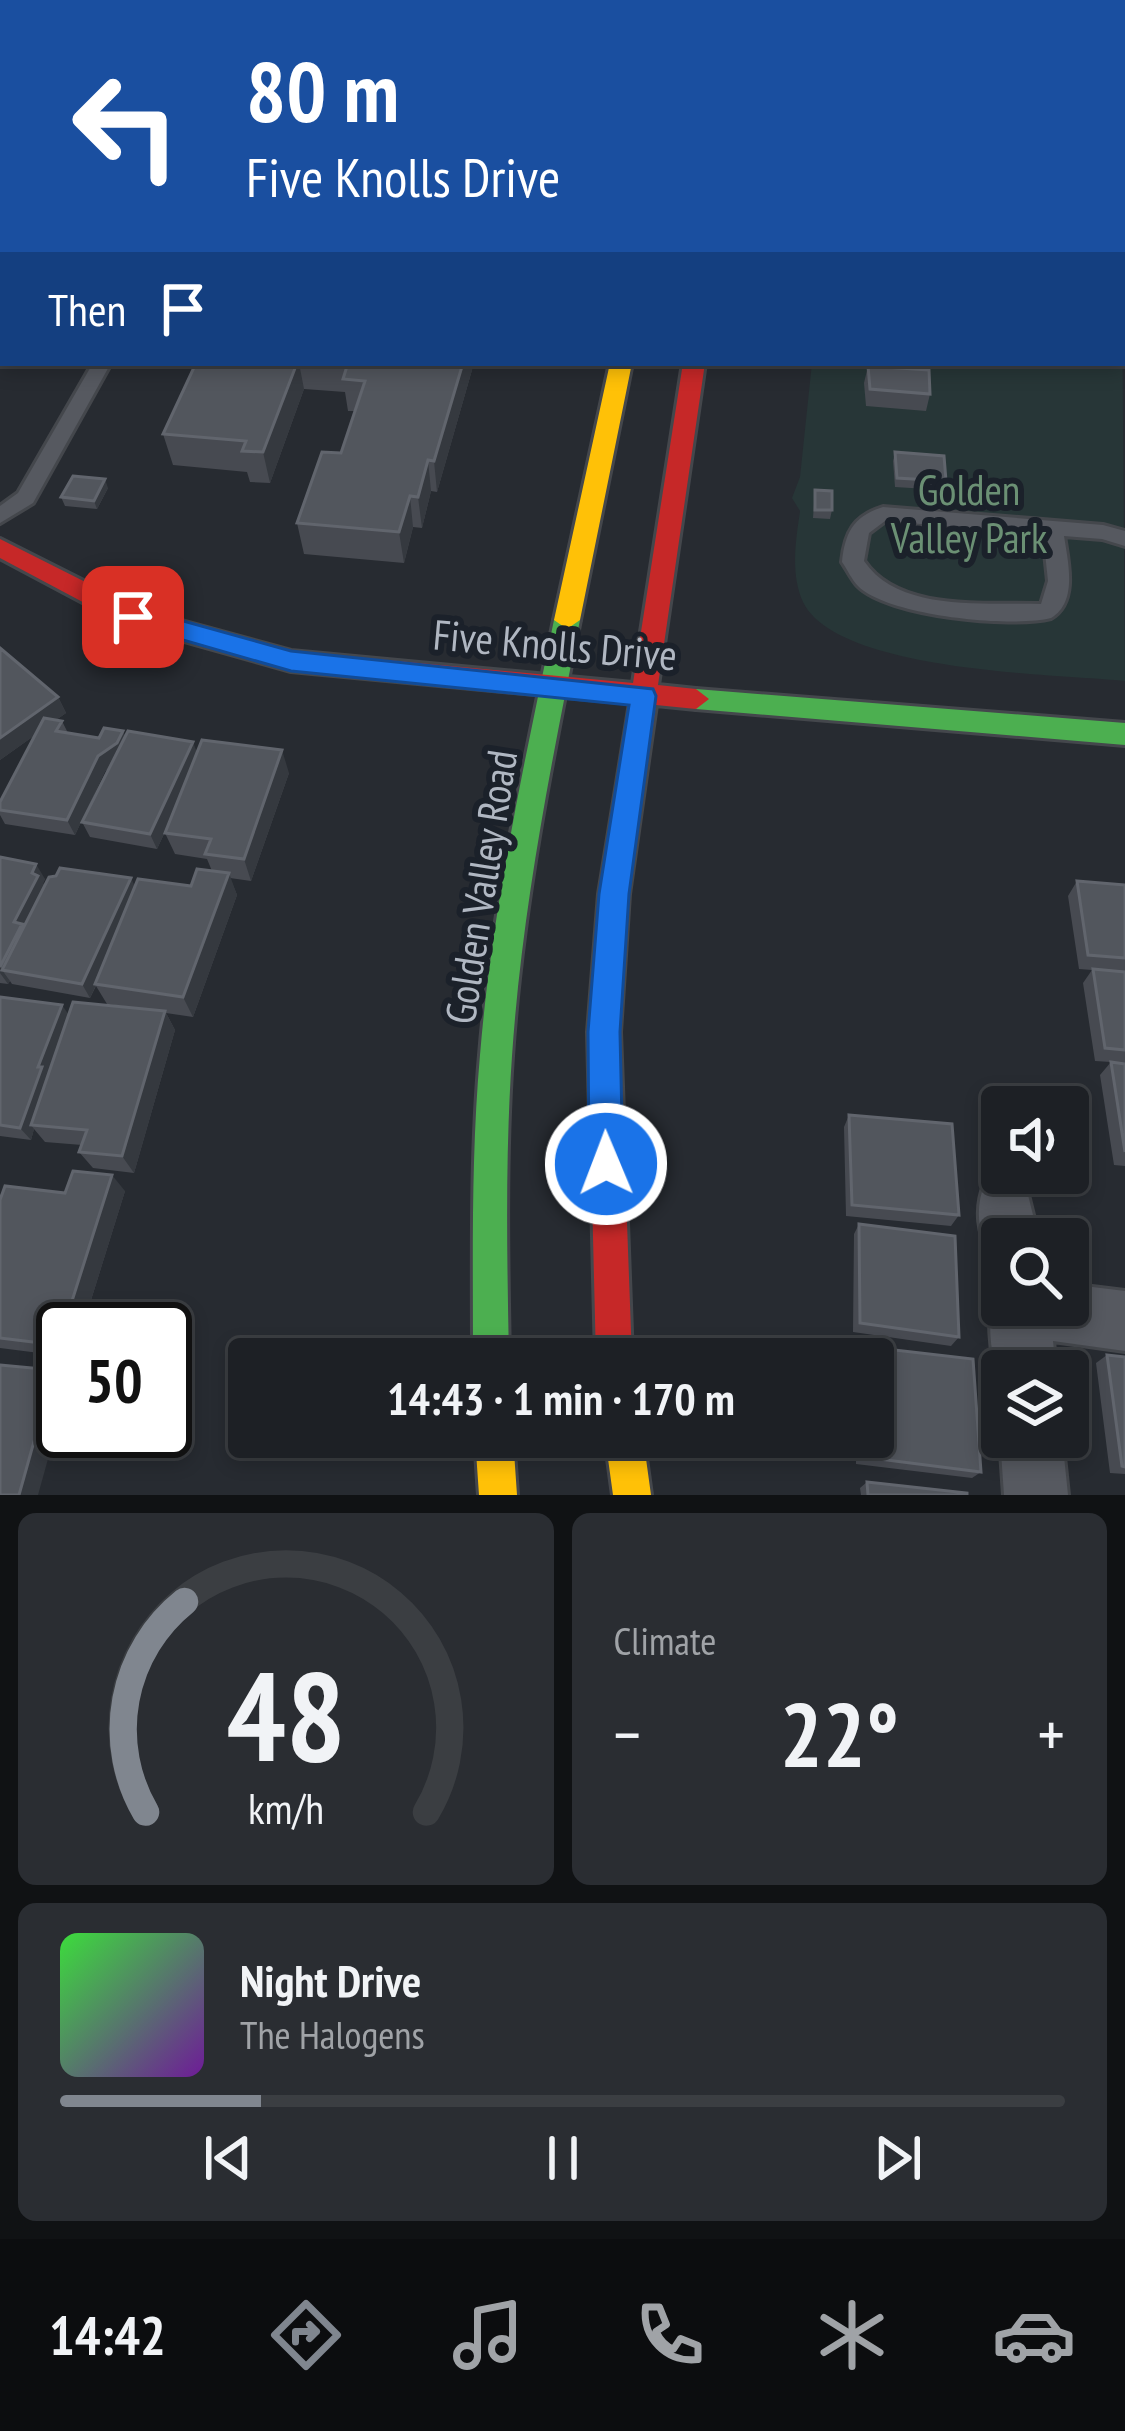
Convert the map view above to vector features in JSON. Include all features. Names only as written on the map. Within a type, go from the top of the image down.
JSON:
[{"type":"main road","name":"Golden Valley Road","points":[[491,1338],[489,1194],[500,1014],[522,848],[620,366]]},
{"type":"main road","points":[[613,1338],[604,1032],[614,894],[694,366]]},
{"type":"main road","name":"Five Knolls Drive","points":[[0,547],[133,617],[291,661],[643,696],[1125,734]]},
{"type":"main road","points":[[495,1458],[498,1495]]},
{"type":"main road","points":[[627,1458],[632,1495]]},
{"type":"street","points":[[1089,1316],[1125,1321]]},
{"type":"street","points":[[1033,1458],[1036,1495]]},
{"type":"lane","points":[[0,516],[26,497],[100,366]]},
{"type":"lane","points":[[1053,529],[1058,594],[1051,609],[1043,612],[907,602],[873,591],[853,562],[857,531],[864,520],[883,514],[1053,529],[1125,539]]},
{"type":"green space","name":"Golden Valley Park","points":[[812,366],[1123,366],[1125,681],[1001,671],[901,656],[858,643],[824,625],[803,602],[796,580],[800,511],[792,498],[800,477]]},
{"type":"building","points":[[195,366],[296,366],[263,452],[242,451],[246,441],[163,434]]},
{"type":"building","points":[[347,366],[462,366],[434,461],[428,460],[418,497],[410,496],[399,532],[297,523],[322,452],[341,453],[365,381],[343,379]]},
{"type":"building","points":[[868,366],[929,370],[930,394],[870,389]]},
{"type":"building","points":[[895,452],[944,456],[946,481],[897,478]]},
{"type":"building","points":[[73,476],[105,479],[94,501],[61,497]]},
{"type":"building","points":[[815,490],[832,491],[832,510],[815,510]]},
{"type":"building","points":[[0,648],[58,697],[0,738]]},
{"type":"building","points":[[44,718],[62,721],[56,731],[99,738],[104,728],[123,731],[117,743],[98,756],[67,820],[0,810]]},
{"type":"building","points":[[128,731],[193,742],[150,834],[82,822]]},
{"type":"building","points":[[202,740],[282,750],[244,859],[205,854],[211,839],[165,833]]},
{"type":"building","points":[[0,857],[36,864],[32,873],[38,876],[14,922],[22,924],[0,967]]},
{"type":"building","points":[[60,868],[131,878],[82,984],[2,970],[49,877],[56,876]]},
{"type":"building","points":[[197,869],[229,873],[183,997],[95,984],[138,879],[191,886]]},
{"type":"building","points":[[1077,881],[1125,885],[1125,958],[1088,955]]},
{"type":"building","points":[[1093,969],[1125,972],[1125,1050],[1105,1048]]},
{"type":"building","points":[[0,997],[62,1005],[20,1128],[0,1125]]},
{"type":"building","points":[[73,1002],[165,1011],[122,1156],[79,1152],[87,1130],[31,1125]]},
{"type":"building","points":[[1111,1062],[1125,1064],[1125,1152]]},
{"type":"building","points":[[849,1115],[952,1124],[959,1215],[852,1205]]},
{"type":"building","points":[[73,1171],[112,1175],[72,1302],[36,1302],[36,1342],[0,1338],[0,1200],[5,1186],[65,1193]]},
{"type":"building","points":[[859,1224],[955,1236],[959,1337],[860,1323]]},
{"type":"building","points":[[894,1350],[973,1359],[981,1472],[871,1458],[894,1458]]},
{"type":"building","points":[[1107,1355],[1125,1357],[1125,1467],[1122,1466]]},
{"type":"building","points":[[0,1365],[36,1368],[36,1434],[19,1495],[0,1495]]},
{"type":"building","points":[[867,1482],[967,1493],[967,1495],[868,1495]]},
{"type":"traffic: fast","points":[[491,1338],[491,1141],[500,1010],[529,814],[567,620]]},
{"type":"traffic: fast","points":[[696,699],[1125,734]]},
{"type":"traffic: slow","points":[[567,620],[620,366]]},
{"type":"traffic: slow","points":[[495,1458],[498,1495]]},
{"type":"traffic: slow","points":[[627,1458],[632,1495]]},
{"type":"traffic: jam","points":[[613,1338],[604,1032],[614,894],[694,366]]},
{"type":"traffic: jam","points":[[0,547],[133,617],[291,661],[696,699]]},
{"type":"route","points":[[133,617],[291,661],[643,696],[614,894],[604,1032],[606,1164]]}]
